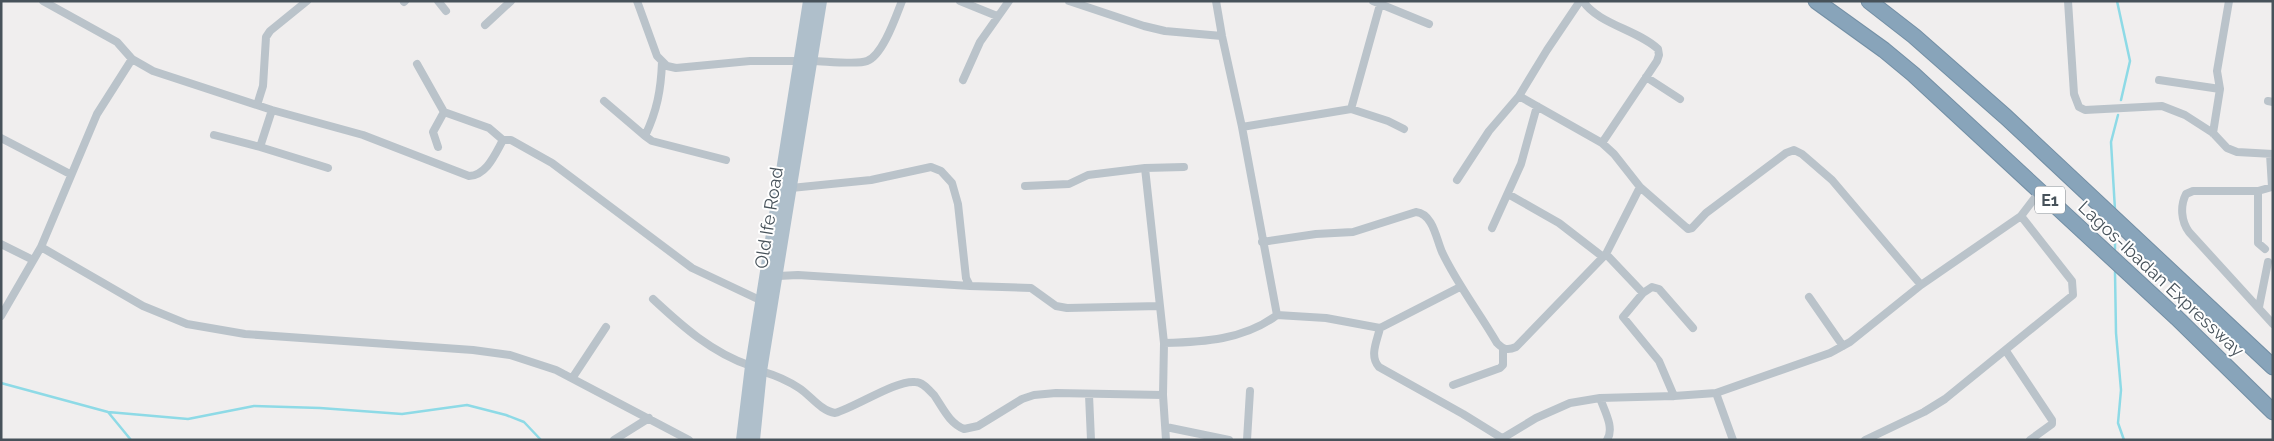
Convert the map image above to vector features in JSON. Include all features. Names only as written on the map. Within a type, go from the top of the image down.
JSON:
[{"type":"highway","name":"Lagos-Ibadan Expressway","points":[[1816,1],[1884,50],[1913,74],[2171,312],[2273,412]]},
{"type":"highway","name":"Lagos-Ibadan Expressway","points":[[1874,3],[1948,66],[2179,277],[2273,367]]},
{"type":"main road","name":"Old Ife Road","points":[[807,61],[809,1]]},
{"type":"main road","name":"Old Ife Road","points":[[754,440],[756,368],[762,301],[807,61],[821,1]]},
{"type":"main road","name":"Old Ife Road","points":[[742,440],[756,368],[778,276],[791,188],[802,89]]},
{"type":"street","points":[[43,1],[117,42],[132,59],[153,71],[272,110],[363,135],[469,176],[475,176],[486,169],[503,140]]},
{"type":"street","points":[[257,105],[263,86],[266,37],[270,31],[308,1]]},
{"type":"street","points":[[438,1],[446,12]]},
{"type":"street","points":[[485,25],[511,1]]},
{"type":"street","points":[[637,1],[657,56],[667,66],[676,68],[750,61],[866,62],[874,57],[886,38],[902,1]]},
{"type":"street","points":[[960,1],[997,16]]},
{"type":"street","points":[[963,80],[980,42],[1009,1]]},
{"type":"street","points":[[1069,1],[1144,26],[1222,36]]},
{"type":"street","points":[[1216,1],[1277,315]]},
{"type":"street","points":[[1457,180],[1489,131],[1519,96],[1546,50],[1582,1],[1600,15],[1648,40],[1658,49],[1659,55],[1602,143]]},
{"type":"street","points":[[2068,1],[2074,94],[2079,107],[2084,110],[2162,106],[2184,115],[2213,133],[2220,142],[2232,150],[2271,154],[2272,187],[2258,191],[2193,191],[2186,194],[2183,199],[2183,220],[2189,232],[2273,324]]},
{"type":"street","points":[[2213,133],[2220,89],[2217,70],[2229,1]]},
{"type":"street","points":[[1351,109],[1378,2],[1429,24]]},
{"type":"street","points":[[1,316],[40,247],[97,114],[132,59]]},
{"type":"street","points":[[645,136],[654,117],[660,95],[662,62]]},
{"type":"street","points":[[417,64],[444,112],[489,128],[503,140],[511,140],[552,163],[692,268],[762,301]]},
{"type":"street","points":[[1646,77],[1680,99]]},
{"type":"street","points":[[2158,80],[2220,89]]},
{"type":"street","points":[[1519,96],[1602,143],[1614,154],[1640,187],[1688,230],[1706,213],[1786,153],[1794,150],[1802,154],[1832,180],[1921,285]]},
{"type":"street","points":[[604,101],[652,142],[726,160]]},
{"type":"street","points":[[1492,228],[1521,164],[1537,106]]},
{"type":"street","points":[[1242,127],[1351,109],[1388,121],[1404,129]]},
{"type":"street","points":[[260,147],[272,110]]},
{"type":"street","points":[[438,147],[433,132],[444,112]]},
{"type":"street","points":[[214,135],[328,168]]},
{"type":"street","points":[[1,138],[70,174]]},
{"type":"street","points":[[791,188],[871,180],[931,167],[941,171],[952,183],[958,204],[963,260],[967,282],[970,286]]},
{"type":"street","points":[[1025,186],[1069,184],[1088,175],[1145,168],[1184,167]]},
{"type":"street","points":[[1145,168],[1164,343],[1163,395],[1166,440]]},
{"type":"street","points":[[1262,242],[1316,234],[1353,232],[1416,212],[1423,213],[1428,218],[1460,287],[1497,343],[1503,349],[1510,349],[1516,347],[1604,256],[1640,187]]},
{"type":"street","points":[[1380,328],[1373,355],[1374,362],[1379,367],[1504,439],[1536,418],[1563,405],[1600,398],[1716,393],[1843,346],[1921,285],[2021,216],[2040,191]]},
{"type":"street","points":[[2258,191],[2258,243],[2266,249]]},
{"type":"street","points":[[1508,194],[1559,222],[1604,256],[1643,293]]},
{"type":"street","points":[[1866,440],[1924,412],[1945,399],[2073,295],[2074,287],[2066,272],[2021,216]]},
{"type":"street","points":[[1,244],[33,260]]},
{"type":"street","points":[[40,247],[143,306],[186,324],[245,334],[473,350],[510,355],[574,377],[649,418],[676,437],[688,440]]},
{"type":"street","points":[[2259,308],[2268,262]]},
{"type":"street","points":[[778,276],[798,275],[1031,288],[1056,306],[1067,308],[1160,306]]},
{"type":"street","points":[[1164,343],[1212,342],[1265,325],[1277,315],[1326,318],[1380,328],[1460,287]]},
{"type":"street","points":[[1674,396],[1659,361],[1623,317],[1643,293],[1652,287],[1659,289],[1693,328]]},
{"type":"street","points":[[1809,297],[1843,346]]},
{"type":"street","points":[[653,299],[680,325],[721,354],[779,377],[835,413],[895,387],[915,382],[923,384],[931,392],[951,422],[964,429],[978,426],[1022,399],[1034,395],[1056,393],[1163,395]]},
{"type":"street","points":[[574,377],[606,327]]},
{"type":"street","points":[[1453,385],[1500,368],[1502,365],[1503,349]]},
{"type":"street","points":[[2006,351],[2052,420],[2052,424],[2030,440]]},
{"type":"street","points":[[1247,440],[1250,391]]},
{"type":"street","points":[[1716,393],[1733,440]]},
{"type":"street","points":[[1090,395],[1091,440]]},
{"type":"street","points":[[1600,398],[1610,426],[1611,434],[1607,440]]},
{"type":"street","points":[[614,440],[649,418]]},
{"type":"street","points":[[1166,427],[1229,440]]},
{"type":"waterway","points":[[2117,1],[2130,61],[2121,100]]},
{"type":"waterway","points":[[2115,210],[2111,142],[2118,115]]},
{"type":"waterway","points":[[2115,228],[2115,249]]},
{"type":"waterway","points":[[2115,272],[2116,333],[2121,390],[2118,423],[2124,440]]},
{"type":"waterway","points":[[1,383],[108,412],[188,419],[254,406],[320,408],[402,414],[467,405],[506,415],[524,422],[541,440]]},
{"type":"waterway","points":[[108,412],[131,440]]}]
